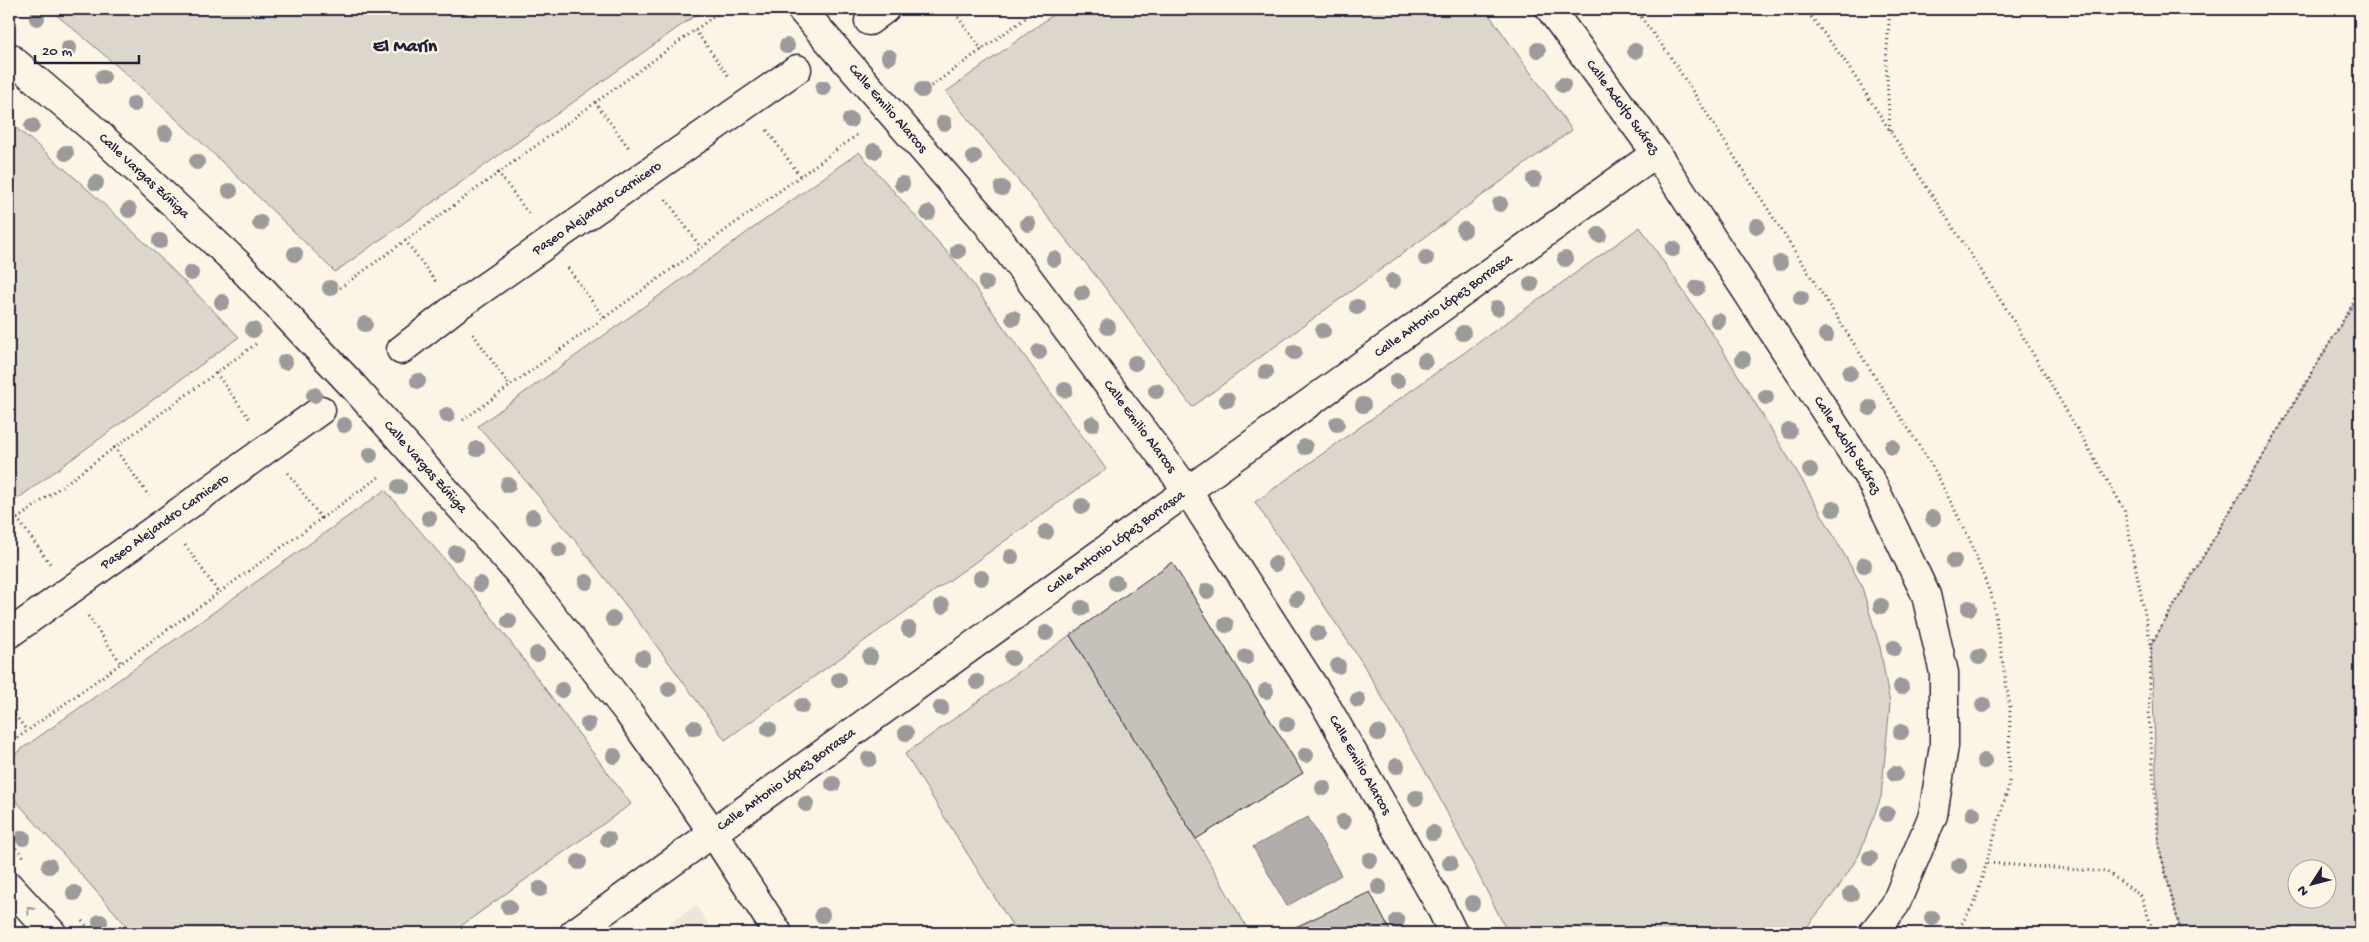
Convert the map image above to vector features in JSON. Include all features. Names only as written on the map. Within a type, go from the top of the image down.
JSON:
[{"type":"street","name":"Calle Emilio Alarcos","points":[[801,9],[987,223],[1187,490],[1326,706],[1439,904],[1453,933]]},
{"type":"street","name":"Calle Adolfo Suárez","points":[[1550,9],[1656,153],[1871,481],[1926,595],[1944,673],[1944,746],[1933,815],[1894,905],[1873,933]]},
{"type":"street","name":"Calle Vargas Zúñiga","points":[[9,57],[90,127],[237,263],[353,386],[519,573],[628,712],[714,834],[778,933]]},
{"type":"street","name":"Paseo Alejandro Carnicero","points":[[401,350],[454,308],[797,69]]},
{"type":"street","name":"Calle Antonio López Borrasca","points":[[574,933],[714,834],[1187,490],[1656,153]]},
{"type":"street","name":"Paseo Alejandro Carnicero","points":[[9,634],[321,410]]},
{"type":"street","points":[[9,886],[52,933]]},
{"type":"path","points":[[340,288],[724,9]]},
{"type":"path","points":[[952,9],[982,50]]},
{"type":"path","points":[[927,88],[1038,9]]},
{"type":"path","points":[[1635,9],[1670,56],[1934,469],[1969,538],[1993,601],[2010,708],[2009,785],[1988,863],[1975,902],[1956,933]]},
{"type":"path","points":[[1805,9],[1842,56],[2012,318],[2124,510],[2151,645],[2150,718],[2159,847],[2181,933]]},
{"type":"path","points":[[1890,9],[1886,61],[1890,130]]},
{"type":"path","points":[[463,420],[857,135]]},
{"type":"path","points":[[2151,645],[2360,292]]},
{"type":"path","points":[[9,525],[257,343]]},
{"type":"path","points":[[9,744],[379,477]]},
{"type":"path","points":[[9,707],[27,732]]},
{"type":"path","points":[[1988,863],[2107,872],[2141,896],[2154,933]]},
{"type":"shaded area","points":[[49,9],[704,9],[335,272],[231,170],[160,104]]},
{"type":"shaded area","points":[[1061,9],[1485,9],[1572,130],[1192,407],[1100,281],[946,92]]},
{"type":"shaded area","points":[[9,122],[127,226],[239,337],[9,505]]},
{"type":"shaded area","points":[[859,152],[961,268],[1106,469],[725,740],[606,580],[544,502],[478,426]]},
{"type":"shaded area","points":[[1640,227],[1721,347],[1802,480],[1861,584],[1880,647],[1890,704],[1881,797],[1859,855],[1838,888],[1802,933],[1508,933],[1431,781],[1361,661],[1255,502]]},
{"type":"shaded area","points":[[2360,292],[2360,933],[2181,933],[2159,847],[2151,645]]},
{"type":"shaded area","points":[[385,490],[476,596],[631,804],[451,933],[133,933],[9,793],[9,758]]},
{"type":"shaded area","points":[[1070,635],[1196,839],[1250,933],[1017,933],[905,754]]},
{"type":"shaded area","points":[[1308,817],[1341,875],[1287,906],[1253,847]]},
{"type":"shaded area","points":[[696,905],[714,933],[656,933]]},
{"type":"building","points":[[1172,562],[1303,773],[1196,839],[1070,635]]},
{"type":"building","points":[[1370,892],[1391,933],[1283,933]]},
{"type":"district","name":"El Marín","points":[[405,47]]}]
